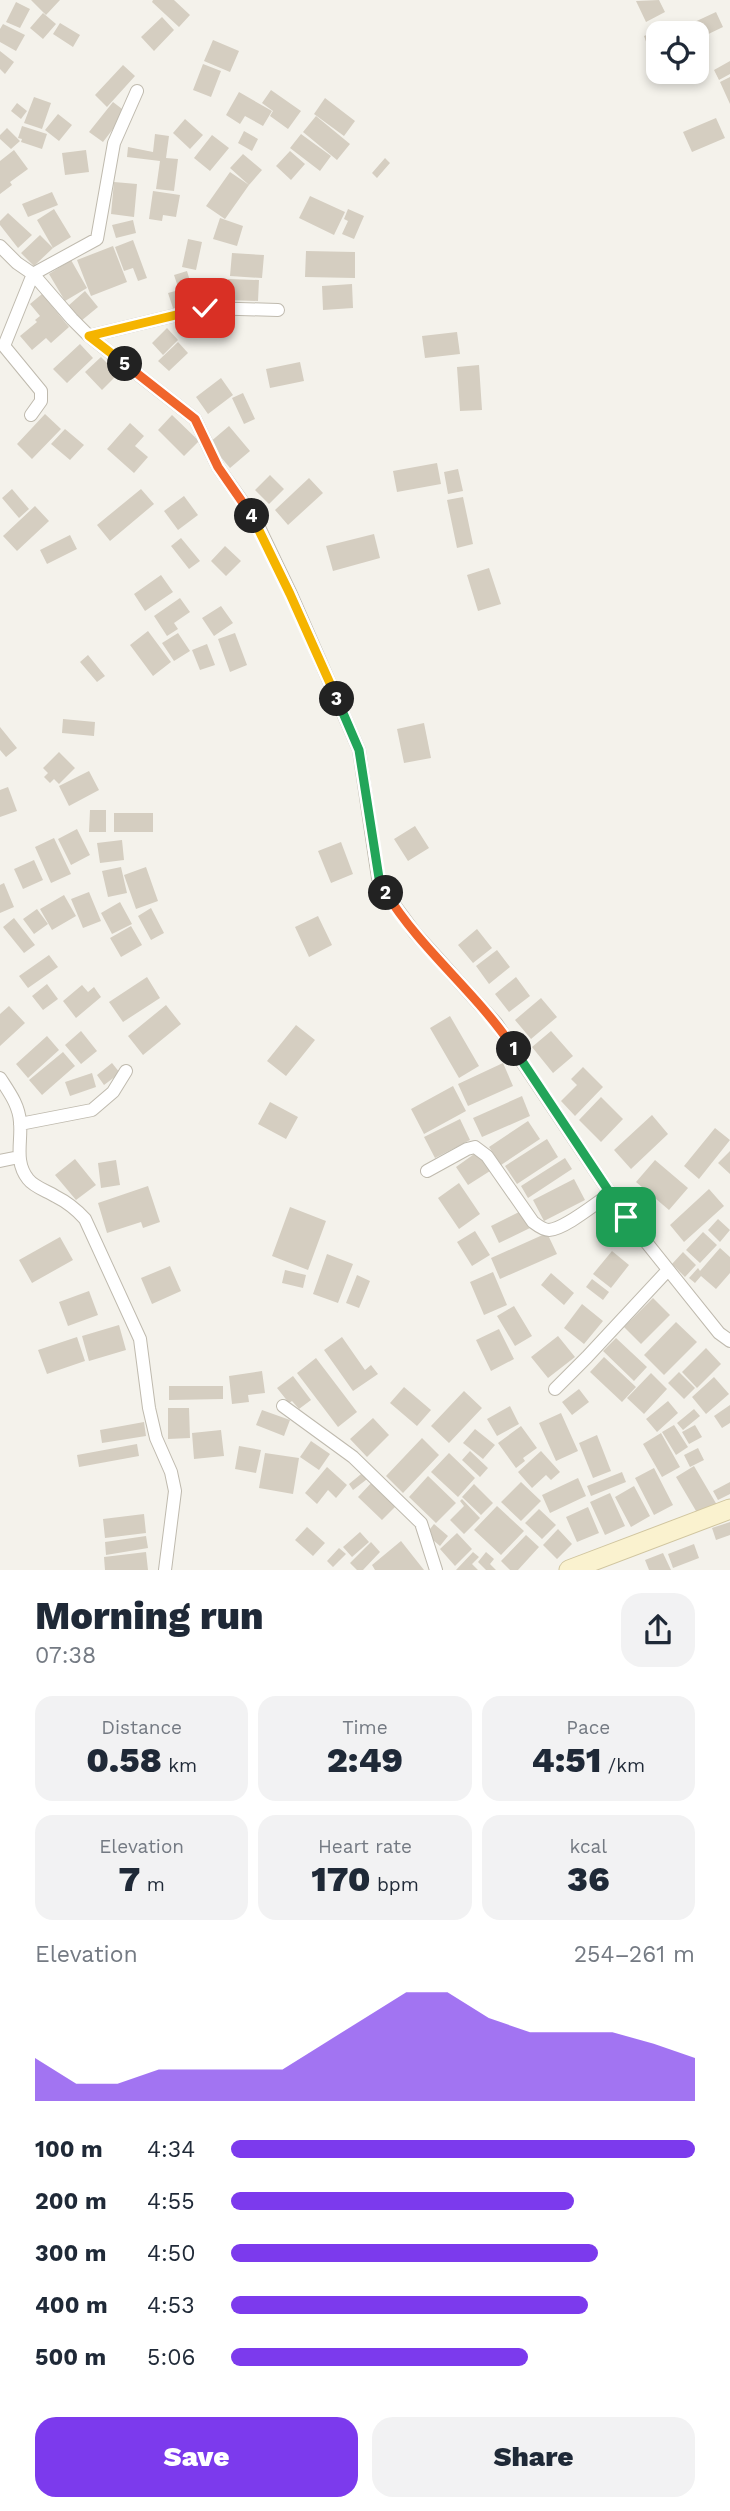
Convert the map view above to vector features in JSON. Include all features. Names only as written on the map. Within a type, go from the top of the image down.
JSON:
[{"type":"street","points":[[30,415],[41,401],[41,391],[4,346],[33,274],[97,239],[114,143],[136,91]]},
{"type":"street","points":[[0,246],[33,274],[89,336],[195,419],[218,467],[256,521],[359,750],[379,878],[387,895],[415,933],[496,1023],[610,1194],[719,1333],[730,1341]]},
{"type":"street","points":[[89,336],[205,308],[278,310]]},
{"type":"street","points":[[20,1124],[92,1110],[113,1092],[126,1071]]},
{"type":"street","points":[[0,1078],[18,1107],[19,1157],[29,1181],[74,1207],[85,1219],[140,1339],[149,1408],[174,1491],[165,1570]]},
{"type":"street","points":[[426,1171],[475,1147],[486,1156],[533,1222],[549,1230],[564,1224],[610,1194]]},
{"type":"street","points":[[0,1161],[19,1157]]},
{"type":"street","points":[[555,1389],[668,1270]]},
{"type":"street","points":[[283,1406],[353,1457],[421,1524],[435,1560],[436,1570]]},
{"type":"street","points":[[569,1570],[730,1509]]},
{"type":"building","points":[[31,0],[60,0],[46,15]]},
{"type":"building","points":[[174,0],[190,15],[179,27],[152,2]]},
{"type":"building","points":[[659,0],[665,12],[646,22],[636,1]]},
{"type":"building","points":[[16,2],[30,9],[20,28],[6,22]]},
{"type":"building","points":[[716,12],[723,27],[709,34],[709,21],[697,21]]},
{"type":"building","points":[[43,13],[56,24],[43,39],[30,28]]},
{"type":"building","points":[[162,17],[174,30],[154,51],[141,37]]},
{"type":"building","points":[[60,23],[80,35],[73,47],[53,34]]},
{"type":"building","points":[[3,24],[25,35],[16,51],[0,42],[0,29]]},
{"type":"building","points":[[213,40],[239,51],[230,72],[204,61]]},
{"type":"building","points":[[0,51],[14,62],[5,74],[0,69]]},
{"type":"building","points":[[730,61],[730,74],[719,80],[714,70]]},
{"type":"building","points":[[203,64],[221,71],[211,97],[193,90]]},
{"type":"building","points":[[123,65],[135,76],[107,107],[95,95]]},
{"type":"building","points":[[730,77],[730,104],[720,82]]},
{"type":"building","points":[[271,90],[301,111],[288,129],[270,116],[273,111],[262,103]]},
{"type":"building","points":[[239,92],[272,111],[263,126],[245,116],[240,124],[226,115]]},
{"type":"building","points":[[34,97],[51,103],[42,129],[24,123]]},
{"type":"building","points":[[325,98],[355,121],[344,136],[314,114]]},
{"type":"building","points":[[113,102],[126,112],[103,142],[89,132]]},
{"type":"building","points":[[17,103],[27,111],[21,119],[11,111]]},
{"type":"building","points":[[58,114],[72,125],[59,141],[45,130]]},
{"type":"building","points":[[316,116],[350,144],[337,160],[303,132]]},
{"type":"building","points":[[716,118],[725,138],[692,152],[683,132]]},
{"type":"building","points":[[185,119],[203,135],[190,149],[173,133]]},
{"type":"building","points":[[22,126],[47,134],[42,149],[21,142],[22,139],[18,138]]},
{"type":"building","points":[[7,128],[20,141],[11,149],[0,139],[0,135]]},
{"type":"building","points":[[244,131],[258,139],[252,151],[238,143]]},
{"type":"building","points":[[155,134],[169,136],[166,158],[178,159],[174,191],[156,189],[160,161],[127,157],[128,147],[153,152]]},
{"type":"building","points":[[301,134],[331,156],[320,171],[290,148]]},
{"type":"building","points":[[212,135],[229,148],[210,171],[194,158]]},
{"type":"building","points":[[14,150],[28,169],[10,182],[12,185],[0,194],[0,161]]},
{"type":"building","points":[[86,150],[89,172],[65,175],[62,153]]},
{"type":"building","points":[[290,151],[305,164],[291,180],[276,166]]},
{"type":"building","points":[[243,154],[262,170],[249,185],[230,168]]},
{"type":"building","points":[[385,158],[390,163],[377,178],[372,173]]},
{"type":"building","points":[[230,172],[249,185],[225,219],[206,206]]},
{"type":"building","points":[[114,182],[137,184],[134,217],[111,214]]},
{"type":"building","points":[[153,191],[180,195],[176,217],[163,215],[162,221],[149,219]]},
{"type":"building","points":[[52,192],[58,205],[28,217],[22,204]]},
{"type":"building","points":[[310,196],[345,212],[334,235],[299,218]]},
{"type":"building","points":[[54,209],[71,237],[53,248],[37,220]]},
{"type":"building","points":[[348,209],[364,216],[354,239],[342,234],[348,221],[344,219]]},
{"type":"building","points":[[8,213],[32,235],[18,248],[0,225],[0,221]]},
{"type":"building","points":[[220,218],[243,226],[237,246],[213,239]]},
{"type":"building","points":[[133,220],[136,233],[116,238],[112,225]]},
{"type":"building","points":[[40,235],[53,248],[34,266],[21,253]]},
{"type":"building","points":[[188,239],[202,242],[196,270],[182,267]]},
{"type":"building","points":[[133,240],[147,278],[138,281],[133,268],[124,271],[115,247]]},
{"type":"building","points":[[113,246],[127,282],[91,296],[77,260]]},
{"type":"building","points":[[306,251],[355,252],[355,278],[305,277]]},
{"type":"building","points":[[232,253],[264,255],[262,278],[230,276]]},
{"type":"building","points":[[71,260],[87,288],[65,301],[49,274]]},
{"type":"building","points":[[187,271],[194,294],[197,293],[200,303],[174,311],[168,293],[179,290],[174,275]]},
{"type":"building","points":[[228,279],[259,280],[258,301],[227,300]]},
{"type":"building","points":[[352,284],[353,308],[323,310],[322,286]]},
{"type":"building","points":[[85,291],[98,307],[81,321],[68,306]]},
{"type":"building","points":[[42,294],[69,327],[51,343],[46,338],[32,350],[20,336],[37,322],[35,320],[40,316],[30,304]]},
{"type":"building","points":[[167,328],[178,340],[163,355],[152,343]]},
{"type":"building","points":[[457,332],[460,354],[425,358],[422,336]]},
{"type":"building","points":[[178,342],[188,353],[169,371],[158,361]]},
{"type":"building","points":[[80,344],[93,358],[67,383],[53,369]]},
{"type":"building","points":[[101,357],[118,374],[102,390],[85,372]]},
{"type":"building","points":[[300,362],[304,381],[270,388],[266,369]]},
{"type":"building","points":[[479,365],[482,410],[460,411],[457,367]]},
{"type":"building","points":[[221,378],[233,395],[208,414],[196,397]]},
{"type":"building","points":[[243,393],[255,419],[244,424],[232,398]]},
{"type":"building","points":[[45,414],[61,429],[32,459],[17,444]]},
{"type":"building","points":[[172,415],[199,441],[184,456],[158,430]]},
{"type":"building","points":[[130,423],[144,436],[135,446],[148,457],[134,473],[107,449]]},
{"type":"building","points":[[229,426],[250,451],[230,468],[209,443]]},
{"type":"building","points":[[65,429],[84,445],[70,460],[51,444]]},
{"type":"building","points":[[437,463],[441,484],[397,492],[393,471]]},
{"type":"building","points":[[458,469],[463,491],[448,494],[444,472]]},
{"type":"building","points":[[270,475],[284,489],[269,504],[255,490]]},
{"type":"building","points":[[309,478],[323,493],[288,525],[275,510]]},
{"type":"building","points":[[12,489],[29,509],[19,518],[2,498]]},
{"type":"building","points":[[141,489],[154,504],[110,541],[97,525]]},
{"type":"building","points":[[184,496],[198,515],[178,530],[164,511]]},
{"type":"building","points":[[463,497],[473,544],[457,548],[447,500]]},
{"type":"building","points":[[35,506],[49,521],[17,551],[3,536]]},
{"type":"building","points":[[374,534],[380,558],[333,571],[326,546]]},
{"type":"building","points":[[70,535],[77,549],[47,564],[40,550]]},
{"type":"building","points":[[181,538],[200,561],[189,569],[171,546]]},
{"type":"building","points":[[225,546],[241,561],[226,576],[211,561]]},
{"type":"building","points":[[489,568],[501,604],[478,611],[467,575]]},
{"type":"building","points":[[161,575],[173,592],[145,611],[134,594]]},
{"type":"building","points":[[180,598],[190,612],[174,623],[178,629],[167,636],[154,616]]},
{"type":"building","points":[[221,606],[233,623],[214,636],[202,618]]},
{"type":"building","points":[[148,631],[171,662],[153,676],[130,645]]},
{"type":"building","points":[[178,633],[190,651],[174,661],[162,643]]},
{"type":"building","points":[[235,633],[247,665],[230,672],[218,639]]},
{"type":"building","points":[[207,644],[215,665],[200,670],[192,650]]},
{"type":"building","points":[[88,655],[105,676],[97,682],[80,662]]},
{"type":"building","points":[[63,719],[95,722],[94,736],[62,733]]},
{"type":"building","points":[[424,723],[431,758],[404,763],[397,729]]},
{"type":"building","points":[[0,727],[17,748],[6,757],[0,750]]},
{"type":"building","points":[[59,752],[75,768],[59,784],[54,779],[50,783],[44,777],[48,773],[43,768]]},
{"type":"building","points":[[89,771],[99,790],[69,806],[59,786]]},
{"type":"building","points":[[8,787],[17,811],[0,817],[0,790]]},
{"type":"building","points":[[90,810],[106,810],[106,832],[89,832]]},
{"type":"building","points":[[114,813],[153,813],[153,832],[114,832]]},
{"type":"building","points":[[415,826],[429,848],[408,861],[394,839]]},
{"type":"building","points":[[77,829],[90,855],[71,865],[58,839]]},
{"type":"building","points":[[54,838],[71,874],[51,883],[35,847]]},
{"type":"building","points":[[122,840],[124,860],[100,863],[97,843]]},
{"type":"building","points":[[341,842],[353,874],[331,883],[318,851]]},
{"type":"building","points":[[34,860],[43,880],[23,889],[14,869]]},
{"type":"building","points":[[121,867],[127,893],[108,897],[102,871]]},
{"type":"building","points":[[146,867],[158,901],[136,909],[124,875]]},
{"type":"building","points":[[4,883],[14,907],[0,913],[0,885]]},
{"type":"building","points":[[89,892],[101,921],[83,928],[71,899]]},
{"type":"building","points":[[64,895],[76,916],[52,930],[40,909]]},
{"type":"building","points":[[120,902],[132,924],[112,934],[101,913]]},
{"type":"building","points":[[151,908],[164,933],[151,940],[138,916]]},
{"type":"building","points":[[37,909],[48,924],[34,934],[23,919]]},
{"type":"building","points":[[318,916],[332,945],[309,957],[295,927]]},
{"type":"building","points":[[14,918],[35,945],[24,953],[3,927]]},
{"type":"building","points":[[131,926],[142,945],[121,957],[110,938]]},
{"type":"building","points":[[477,929],[492,948],[473,963],[458,945]]},
{"type":"building","points":[[497,950],[510,967],[489,984],[476,966]]},
{"type":"building","points":[[49,955],[58,967],[28,988],[19,976]]},
{"type":"building","points":[[147,977],[160,998],[123,1022],[109,1002]]},
{"type":"building","points":[[516,977],[530,996],[509,1012],[495,994]]},
{"type":"building","points":[[47,984],[58,999],[43,1010],[32,996]]},
{"type":"building","points":[[82,985],[88,992],[94,987],[101,997],[76,1018],[63,1001]]},
{"type":"building","points":[[541,998],[557,1017],[531,1039],[515,1020]]},
{"type":"building","points":[[166,1005],[181,1024],[143,1055],[128,1036]]},
{"type":"building","points":[[9,1006],[25,1023],[0,1046],[0,1014]]},
{"type":"building","points":[[450,1016],[479,1066],[459,1078],[430,1028]]},
{"type":"building","points":[[296,1025],[315,1040],[286,1076],[267,1061]]},
{"type":"building","points":[[81,1031],[97,1051],[81,1064],[65,1045]]},
{"type":"building","points":[[551,1031],[573,1056],[553,1073],[532,1047]]},
{"type":"building","points":[[47,1036],[59,1050],[28,1078],[16,1064]]},
{"type":"building","points":[[63,1052],[75,1066],[42,1095],[29,1080]]},
{"type":"building","points":[[112,1063],[120,1073],[104,1085],[97,1075]]},
{"type":"building","points":[[503,1063],[513,1086],[468,1106],[458,1084]]},
{"type":"building","points":[[583,1067],[603,1087],[575,1116],[561,1101],[577,1085],[571,1079]]},
{"type":"building","points":[[92,1073],[96,1087],[70,1096],[65,1082]]},
{"type":"building","points":[[453,1086],[466,1111],[424,1134],[411,1109]]},
{"type":"building","points":[[522,1096],[530,1116],[482,1137],[473,1118]]},
{"type":"building","points":[[601,1097],[623,1119],[601,1142],[579,1120]]},
{"type":"building","points":[[270,1102],[298,1117],[286,1139],[258,1124]]},
{"type":"building","points":[[652,1115],[668,1134],[631,1169],[614,1150]]},
{"type":"building","points":[[460,1119],[470,1140],[435,1158],[424,1137]]},
{"type":"building","points":[[528,1121],[540,1139],[501,1165],[489,1147]]},
{"type":"building","points":[[715,1128],[730,1140],[699,1179],[684,1166]]},
{"type":"building","points":[[547,1139],[558,1157],[517,1184],[505,1166]]},
{"type":"building","points":[[730,1151],[730,1174],[718,1163]]},
{"type":"building","points":[[477,1152],[490,1171],[468,1185],[456,1167]]},
{"type":"building","points":[[565,1158],[572,1169],[528,1198],[521,1186]]},
{"type":"building","points":[[75,1159],[96,1185],[76,1200],[55,1175]]},
{"type":"building","points":[[116,1160],[120,1185],[101,1188],[98,1163]]},
{"type":"building","points":[[655,1160],[688,1188],[669,1210],[636,1182]]},
{"type":"building","points":[[574,1179],[585,1200],[544,1221],[533,1200]]},
{"type":"building","points":[[459,1183],[480,1214],[459,1229],[438,1198]]},
{"type":"building","points":[[148,1186],[160,1222],[143,1228],[141,1222],[107,1233],[98,1203]]},
{"type":"building","points":[[709,1189],[724,1206],[684,1242],[670,1225]]},
{"type":"building","points":[[290,1207],[326,1221],[308,1270],[272,1256]]},
{"type":"building","points":[[521,1211],[530,1228],[499,1243],[491,1226]]},
{"type":"building","points":[[718,1219],[730,1230],[720,1242],[708,1230]]},
{"type":"building","points":[[475,1231],[490,1255],[472,1266],[457,1242]]},
{"type":"building","points":[[703,1232],[717,1245],[700,1263],[686,1250]]},
{"type":"building","points":[[547,1233],[557,1254],[500,1279],[491,1258]]},
{"type":"building","points":[[60,1237],[73,1260],[32,1283],[19,1260]]},
{"type":"building","points":[[720,1248],[730,1257],[730,1273],[716,1289],[701,1276],[695,1283],[689,1278],[698,1268],[700,1271]]},
{"type":"building","points":[[612,1251],[629,1265],[611,1288],[593,1274]]},
{"type":"building","points":[[683,1252],[696,1265],[685,1277],[672,1264]]},
{"type":"building","points":[[327,1254],[353,1264],[338,1303],[313,1294]]},
{"type":"building","points":[[170,1266],[181,1291],[152,1304],[141,1278]]},
{"type":"building","points":[[285,1270],[306,1275],[303,1288],[282,1283]]},
{"type":"building","points":[[493,1272],[507,1305],[484,1315],[470,1282]]},
{"type":"building","points":[[551,1273],[574,1293],[564,1305],[541,1285]]},
{"type":"building","points":[[357,1275],[370,1281],[359,1308],[346,1303]]},
{"type":"building","points":[[592,1279],[609,1292],[603,1300],[586,1287]]},
{"type":"building","points":[[89,1291],[98,1315],[68,1326],[59,1302]]},
{"type":"building","points":[[653,1298],[670,1315],[641,1344],[624,1327]]},
{"type":"building","points":[[582,1304],[603,1321],[584,1344],[564,1328]]},
{"type":"building","points":[[514,1306],[532,1336],[515,1346],[497,1316]]},
{"type":"building","points":[[676,1322],[697,1342],[664,1375],[644,1355]]},
{"type":"building","points":[[119,1325],[126,1350],[89,1361],[82,1336]]},
{"type":"building","points":[[499,1329],[514,1359],[491,1371],[476,1340]]},
{"type":"building","points":[[558,1336],[575,1357],[548,1378],[531,1357]]},
{"type":"building","points":[[77,1337],[85,1361],[47,1374],[38,1350]]},
{"type":"building","points":[[342,1337],[365,1370],[371,1365],[378,1374],[353,1391],[324,1350]]},
{"type":"building","points":[[616,1338],[647,1367],[634,1381],[603,1351]]},
{"type":"building","points":[[706,1348],[721,1364],[697,1388],[682,1372]]},
{"type":"building","points":[[604,1357],[636,1387],[622,1402],[590,1372]]},
{"type":"building","points":[[316,1358],[357,1412],[338,1427],[297,1373]]},
{"type":"building","points":[[262,1371],[265,1393],[248,1395],[249,1402],[232,1404],[229,1376]]},
{"type":"building","points":[[679,1372],[695,1388],[684,1399],[668,1383]]},
{"type":"building","points":[[651,1373],[667,1389],[644,1414],[627,1398]]},
{"type":"building","points":[[293,1376],[311,1400],[299,1409],[292,1401],[289,1403],[277,1388]]},
{"type":"building","points":[[714,1377],[729,1394],[706,1414],[692,1397]]},
{"type":"building","points":[[169,1386],[223,1386],[223,1399],[169,1400]]},
{"type":"building","points":[[404,1387],[431,1410],[417,1426],[390,1403]]},
{"type":"building","points":[[579,1389],[589,1402],[572,1415],[562,1402]]},
{"type":"building","points":[[464,1391],[482,1408],[449,1443],[431,1426]]},
{"type":"building","points":[[668,1401],[678,1413],[657,1432],[646,1419]]},
{"type":"building","points":[[730,1405],[730,1423],[722,1428],[714,1416]]},
{"type":"building","points":[[510,1406],[519,1424],[497,1436],[487,1419]]},
{"type":"building","points":[[168,1408],[189,1408],[190,1438],[168,1439]]},
{"type":"building","points":[[694,1409],[700,1416],[683,1430],[677,1423]]},
{"type":"building","points":[[262,1410],[290,1420],[284,1436],[256,1425]]},
{"type":"building","points":[[561,1413],[578,1451],[556,1461],[539,1423]]},
{"type":"building","points":[[373,1418],[389,1435],[367,1457],[350,1439]]},
{"type":"building","points":[[144,1422],[146,1436],[102,1443],[100,1430]]},
{"type":"building","points":[[674,1425],[688,1447],[676,1455],[662,1432]]},
{"type":"building","points":[[695,1425],[702,1437],[689,1444],[682,1432]]},
{"type":"building","points":[[521,1426],[537,1448],[523,1458],[525,1461],[516,1468],[498,1443]]},
{"type":"building","points":[[475,1429],[495,1445],[483,1459],[463,1443]]},
{"type":"building","points":[[221,1430],[224,1456],[194,1459],[192,1433]]},
{"type":"building","points":[[661,1433],[680,1467],[662,1477],[643,1444]]},
{"type":"building","points":[[597,1435],[611,1471],[593,1478],[579,1443]]},
{"type":"building","points":[[422,1438],[439,1455],[403,1493],[386,1476]]},
{"type":"building","points":[[311,1441],[330,1454],[319,1470],[300,1457]]},
{"type":"building","points":[[137,1444],[139,1456],[79,1467],[77,1455]]},
{"type":"building","points":[[239,1446],[261,1450],[256,1473],[235,1469]]},
{"type":"building","points":[[698,1448],[704,1460],[690,1467],[684,1455]]},
{"type":"building","points":[[470,1451],[488,1468],[480,1477],[462,1460]]},
{"type":"building","points":[[541,1451],[560,1472],[551,1480],[546,1475],[532,1488],[518,1472]]},
{"type":"building","points":[[265,1453],[299,1458],[293,1494],[259,1488]]},
{"type":"building","points":[[449,1453],[475,1478],[458,1497],[431,1472]]},
{"type":"building","points":[[694,1466],[717,1505],[699,1516],[676,1477]]},
{"type":"building","points":[[327,1467],[347,1485],[336,1498],[328,1490],[317,1504],[305,1493]]},
{"type":"building","points":[[654,1468],[673,1505],[654,1515],[635,1478]]},
{"type":"building","points":[[366,1470],[371,1476],[353,1490],[349,1484]]},
{"type":"building","points":[[622,1472],[626,1482],[591,1496],[587,1486]]},
{"type":"building","points":[[428,1476],[456,1503],[436,1523],[409,1497]]},
{"type":"building","points":[[578,1478],[586,1496],[550,1513],[542,1495]]},
{"type":"building","points":[[374,1480],[398,1504],[382,1520],[358,1497]]},
{"type":"building","points":[[521,1482],[541,1501],[521,1521],[501,1502]]},
{"type":"building","points":[[730,1482],[730,1494],[718,1500],[713,1491]]},
{"type":"building","points":[[474,1484],[493,1503],[481,1515],[462,1497]]},
{"type":"building","points":[[634,1486],[650,1516],[631,1527],[615,1497]]},
{"type":"building","points":[[610,1493],[625,1526],[605,1535],[590,1502]]},
{"type":"building","points":[[462,1499],[480,1518],[464,1534],[450,1520],[464,1506],[460,1501]]},
{"type":"building","points":[[497,1506],[524,1531],[501,1555],[474,1530]]},
{"type":"building","points":[[588,1507],[599,1533],[577,1542],[566,1517]]},
{"type":"building","points":[[539,1509],[556,1525],[542,1539],[525,1523]]},
{"type":"building","points":[[144,1514],[146,1533],[105,1538],[103,1519]]},
{"type":"building","points":[[730,1522],[730,1535],[716,1540],[712,1528]]},
{"type":"building","points":[[434,1524],[448,1536],[440,1546],[426,1534]]},
{"type":"building","points":[[307,1527],[325,1543],[313,1556],[295,1540]]},
{"type":"building","points":[[558,1529],[572,1544],[557,1559],[543,1545]]},
{"type":"building","points":[[360,1532],[369,1542],[352,1557],[343,1547]]},
{"type":"building","points":[[457,1533],[472,1549],[455,1566],[440,1549]]},
{"type":"building","points":[[526,1535],[539,1547],[518,1570],[510,1570],[501,1561]]},
{"type":"building","points":[[146,1536],[148,1548],[106,1555],[105,1542]]},
{"type":"building","points":[[401,1541],[424,1570],[375,1570],[372,1565]]},
{"type":"building","points":[[371,1542],[380,1552],[363,1570],[357,1570],[350,1563]]},
{"type":"building","points":[[694,1544],[699,1558],[673,1568],[668,1554]]},
{"type":"building","points":[[339,1548],[346,1554],[333,1567],[327,1561]]},
{"type":"building","points":[[146,1552],[148,1570],[105,1570],[104,1557]]},
{"type":"building","points":[[473,1552],[479,1557],[472,1564],[478,1570],[456,1570]]},
{"type":"building","points":[[486,1552],[494,1559],[490,1564],[496,1570],[486,1570],[478,1562]]},
{"type":"building","points":[[663,1553],[671,1570],[649,1570],[645,1560]]},
{"type":"route","points":[[205,308],[89,336],[195,419],[218,467],[256,521],[359,750],[379,878],[387,895],[415,933],[496,1023],[626,1217]]}]
